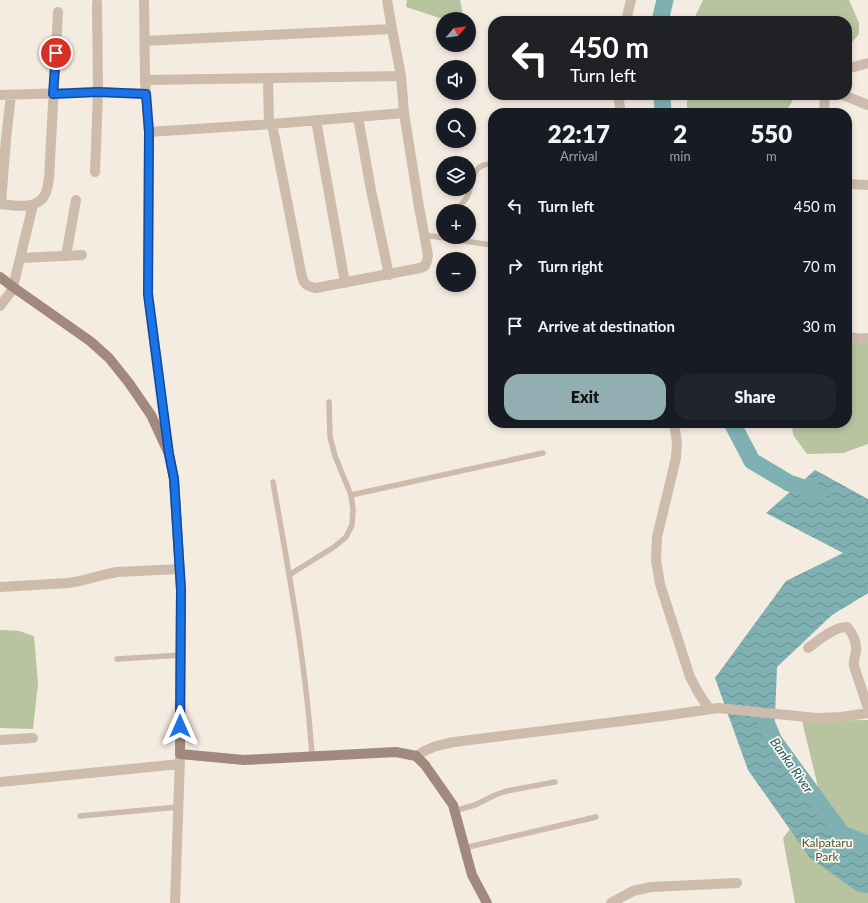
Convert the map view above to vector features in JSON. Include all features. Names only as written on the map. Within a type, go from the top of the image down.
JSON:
[{"type":"street","points":[[144,0],[145,80],[149,132],[148,294],[169,454],[174,479],[181,590],[180,759],[175,903]]},
{"type":"street","points":[[268,78],[270,124],[303,280],[306,285],[310,288],[316,288],[389,275],[425,266],[428,255],[404,113],[401,76],[387,0]]},
{"type":"street","points":[[627,16],[631,0]]},
{"type":"street","points":[[96,172],[98,92],[97,3]]},
{"type":"street","points":[[11,95],[2,172],[1,204],[23,207],[33,205],[42,199],[47,190],[49,179],[58,12]]},
{"type":"street","points":[[145,41],[392,29]]},
{"type":"street","points":[[852,67],[868,63]]},
{"type":"street","points":[[145,80],[401,76]]},
{"type":"street","points":[[0,95],[98,92],[146,94]]},
{"type":"street","points":[[852,99],[868,105]]},
{"type":"street","points":[[149,132],[404,113]]},
{"type":"street","points":[[358,117],[371,190],[389,275]]},
{"type":"street","points":[[316,120],[345,283]]},
{"type":"street","points":[[852,184],[868,185]]},
{"type":"street","points":[[66,256],[76,200]]},
{"type":"street","points":[[0,306],[12,287],[21,258],[33,205]]},
{"type":"street","points":[[21,258],[82,255]]},
{"type":"street","points":[[0,277],[90,341],[109,358],[129,383],[151,415],[169,454]]},
{"type":"street","points":[[852,337],[863,339],[868,338]]},
{"type":"street","points":[[675,428],[677,442],[676,458],[657,537],[656,560],[660,584],[690,677],[698,692],[713,709]]},
{"type":"street","points":[[0,587],[68,583],[117,572],[180,569]]},
{"type":"street","points":[[808,648],[842,627],[847,627],[851,630],[856,645],[856,652],[853,661],[854,666],[868,708]]},
{"type":"street","points":[[416,756],[425,750],[438,745],[454,742],[713,709],[817,718],[841,717],[868,713]]},
{"type":"street","points":[[0,740],[33,738]]},
{"type":"street","points":[[0,782],[180,759],[244,760],[396,752],[416,756],[425,765],[453,804],[472,875],[487,903]]},
{"type":"street","points":[[611,903],[633,891],[651,887],[737,883]]},
{"type":"lane","points":[[462,204],[468,196],[476,170],[480,166],[488,164]]},
{"type":"lane","points":[[424,235],[436,236]]},
{"type":"lane","points":[[476,242],[488,244]]},
{"type":"lane","points":[[289,575],[334,547],[346,537],[352,525],[353,509],[351,495],[335,456],[330,437],[329,402]]},
{"type":"lane","points":[[351,495],[543,453]]},
{"type":"lane","points":[[273,482],[307,694],[312,756]]},
{"type":"lane","points":[[117,659],[181,655]]},
{"type":"lane","points":[[454,811],[475,805],[506,791],[555,782]]},
{"type":"lane","points":[[80,816],[178,807]]},
{"type":"lane","points":[[464,848],[596,817]]},
{"type":"green space","points":[[407,0],[460,0],[463,12],[436,12],[436,17],[406,7]]},
{"type":"green space","points":[[703,0],[849,0],[859,23],[859,34],[852,42],[852,16],[695,16]]},
{"type":"green space","points":[[687,100],[793,100],[788,108],[687,108]]},
{"type":"green space","points":[[868,341],[868,444],[843,453],[807,454],[793,435],[792,428],[852,428],[852,343]]},
{"type":"green space","points":[[0,630],[19,631],[34,636],[38,684],[33,729],[0,728]]},
{"type":"green space","name":"Kalpataru Park","points":[[868,720],[868,903],[795,903],[783,838],[819,791],[802,721]]},
{"type":"water","points":[[815,470],[868,499],[868,593],[832,615],[777,667],[774,741],[842,834],[868,840],[868,893],[858,892],[810,858],[748,770],[715,678],[786,581],[843,553],[766,513]]},
{"type":"waterway","name":"Banka River","points":[[661,16],[665,0]]},
{"type":"waterway","name":"Banka River","points":[[662,100],[663,108]]},
{"type":"waterway","name":"Banka River","points":[[735,428],[752,461],[789,483],[819,493]]},
{"type":"waterway","name":"Banka River","points":[[766,722],[774,741],[842,834],[868,844]]},
{"type":"route","points":[[56,53],[53,94],[98,92],[146,94],[149,132],[148,294],[169,454],[174,479],[181,590],[180,726]]}]
